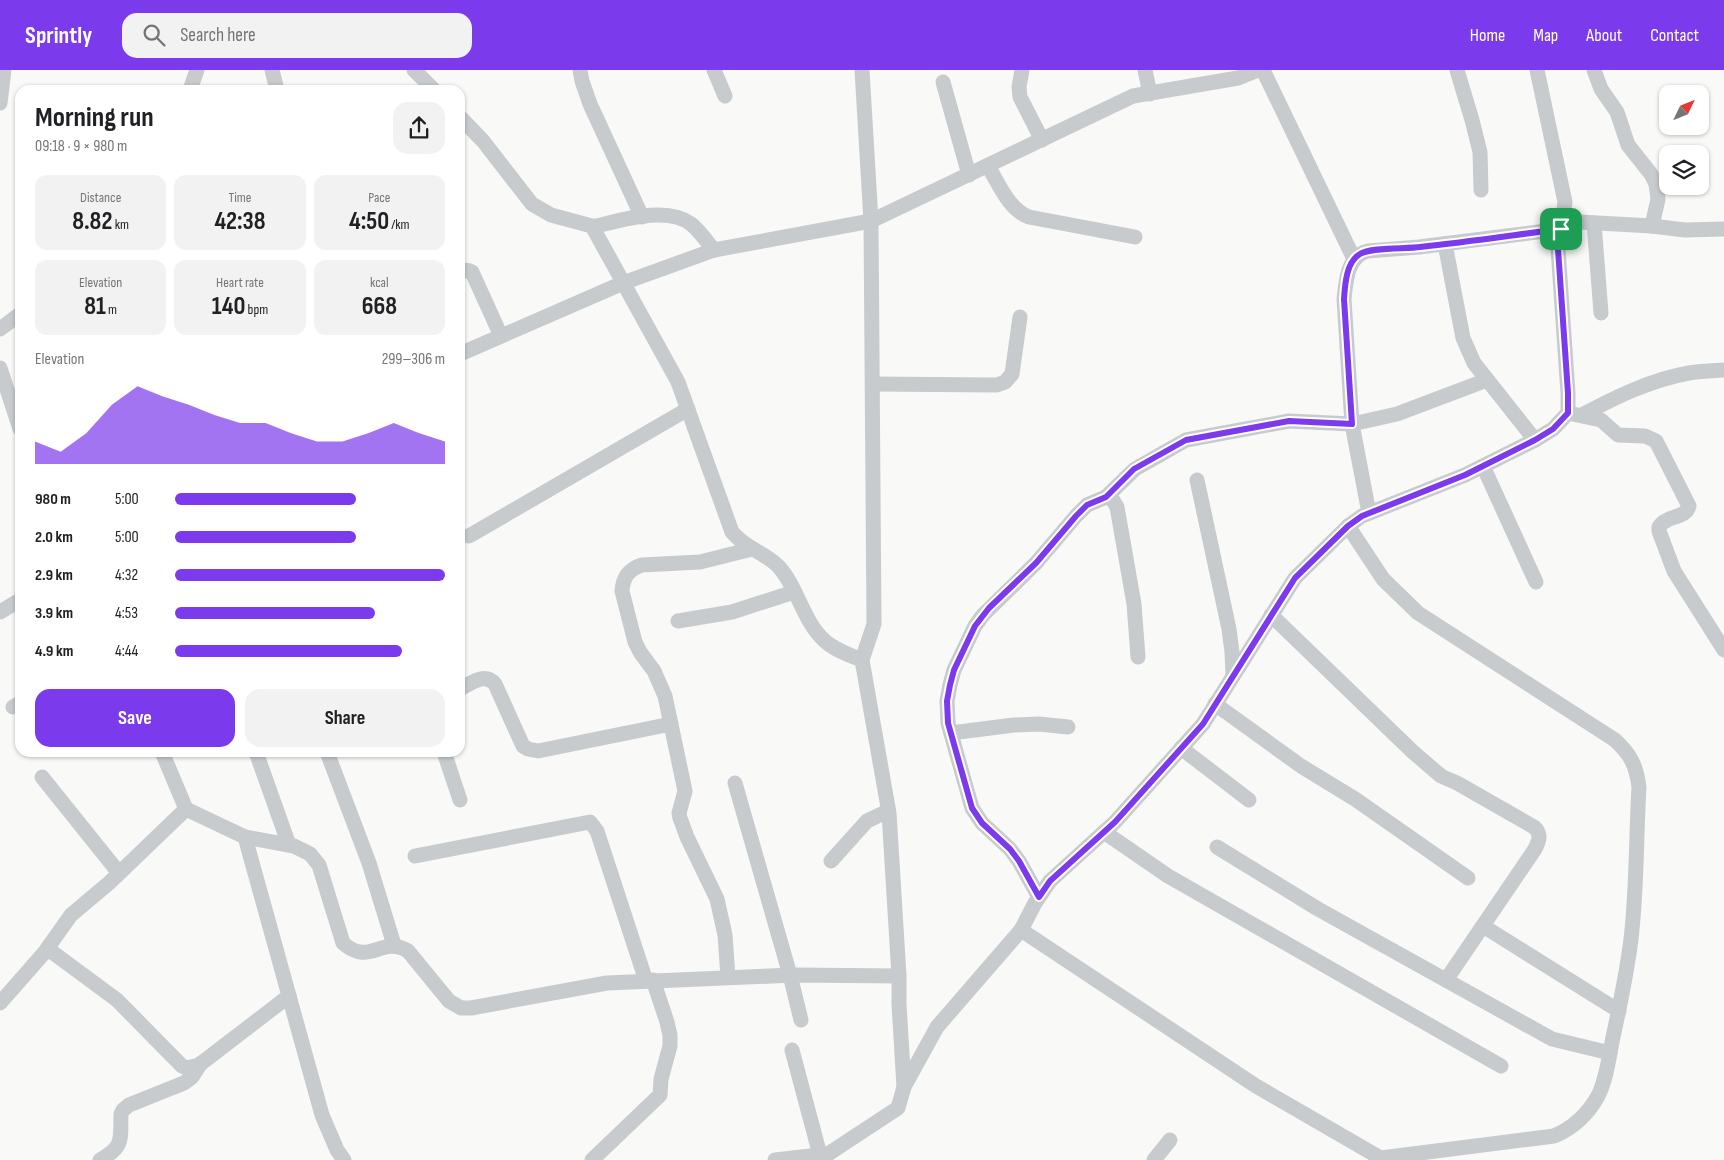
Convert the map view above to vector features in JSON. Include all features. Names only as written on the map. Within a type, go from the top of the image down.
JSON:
[{"type":"street","points":[[0,104],[4,70]]},
{"type":"street","points":[[192,85],[197,70]]},
{"type":"street","points":[[272,70],[276,85]]},
{"type":"street","points":[[414,70],[429,85]]},
{"type":"street","points":[[580,70],[590,104],[642,217]]},
{"type":"street","points":[[714,70],[725,96]]},
{"type":"street","points":[[862,70],[871,221],[874,624],[862,660],[888,811],[904,1087]]},
{"type":"street","points":[[1022,70],[1020,97],[1042,140]]},
{"type":"street","points":[[1145,70],[1150,94]]},
{"type":"street","points":[[465,352],[623,283],[714,250],[871,221],[1134,96],[1238,78],[1258,70]]},
{"type":"street","points":[[1263,70],[1354,259]]},
{"type":"street","points":[[1458,70],[1480,152],[1481,190]]},
{"type":"street","points":[[1537,70],[1565,202],[1558,249],[1568,393],[1575,414]]},
{"type":"street","points":[[1594,70],[1601,89],[1617,112],[1628,145],[1651,174],[1656,184],[1658,199],[1652,226]]},
{"type":"street","points":[[943,82],[969,174]]},
{"type":"street","points":[[465,122],[483,141],[532,204],[551,215],[592,227],[649,215],[672,216],[690,224],[714,250]]},
{"type":"street","points":[[988,166],[1011,204],[1021,214],[1135,236]]},
{"type":"street","points":[[1594,223],[1601,313]]},
{"type":"street","points":[[1369,513],[1352,424],[1344,299],[1346,282],[1354,259],[1362,252],[1418,248],[1561,225],[1594,223],[1685,230],[1724,229]]},
{"type":"street","points":[[592,227],[678,382],[732,532],[740,542],[776,565],[824,640],[838,650],[862,660]]},
{"type":"street","points":[[1445,244],[1463,338],[1474,363],[1535,440]]},
{"type":"street","points":[[465,270],[472,272],[501,336]]},
{"type":"street","points":[[873,384],[997,385],[1005,382],[1012,374],[1020,317]]},
{"type":"street","points":[[0,329],[15,318]]},
{"type":"street","points":[[0,368],[15,414]]},
{"type":"street","points":[[775,1160],[824,1156],[898,1108],[904,1087],[938,1028],[1021,930],[1050,881],[1115,822],[1203,724],[1295,578],[1348,526],[1362,516],[1465,475],[1535,440],[1575,414],[1625,393],[1653,382],[1690,373],[1724,370]]},
{"type":"street","points":[[1039,897],[1010,849],[982,823],[972,808],[948,723],[947,701],[954,670],[975,626],[989,608],[1036,563],[1087,505],[1106,497],[1134,469],[1186,440],[1289,421],[1352,424],[1397,414],[1487,380]]},
{"type":"street","points":[[469,536],[688,409]]},
{"type":"street","points":[[1575,414],[1601,420],[1618,435],[1652,438],[1660,447],[1690,506],[1684,514],[1665,520],[1659,527],[1659,531],[1674,571],[1724,650]]},
{"type":"street","points":[[1483,466],[1536,582]]},
{"type":"street","points":[[1197,480],[1229,629],[1233,676]]},
{"type":"street","points":[[1106,497],[1112,499],[1117,507],[1134,604],[1138,657]]},
{"type":"street","points":[[1021,930],[1256,1086],[1382,1159],[1554,1136],[1565,1131],[1582,1117],[1598,1096],[1603,1084],[1619,1012],[1631,939],[1639,786],[1637,771],[1625,750],[1607,735],[1418,613],[1383,579],[1348,526]]},
{"type":"street","points":[[728,977],[725,935],[718,899],[687,837],[680,818],[679,813],[685,790],[661,684],[640,652],[629,625],[622,591],[625,578],[634,567],[700,562],[752,549]]},
{"type":"street","points":[[678,621],[732,612],[794,592]]},
{"type":"street","points":[[0,612],[15,603]]},
{"type":"street","points":[[1271,615],[1413,752],[1441,776],[1463,786],[1538,831],[1539,836],[1534,849],[1446,980]]},
{"type":"street","points":[[465,686],[480,679],[491,679],[523,746],[534,751],[671,724]]},
{"type":"street","points":[[1215,704],[1301,766],[1355,799],[1468,878]]},
{"type":"street","points":[[951,733],[1014,725],[1039,724],[1068,727]]},
{"type":"street","points":[[1181,748],[1249,800]]},
{"type":"street","points":[[164,757],[186,809],[245,837],[289,845],[310,854],[319,865],[343,943],[352,950],[362,954],[394,945],[408,951],[449,1001],[461,1008],[471,1008],[607,983],[790,975],[899,976]]},
{"type":"street","points":[[258,757],[289,845]]},
{"type":"street","points":[[329,757],[366,854],[394,945]]},
{"type":"street","points":[[446,757],[460,800]]},
{"type":"street","points":[[42,777],[118,873]]},
{"type":"street","points":[[735,783],[790,975],[800,1020]]},
{"type":"street","points":[[0,1003],[48,949],[71,915],[186,809]]},
{"type":"street","points":[[831,861],[867,820],[888,811]]},
{"type":"street","points":[[415,856],[590,822],[596,831],[670,1035],[670,1046],[661,1079],[660,1095],[592,1160]]},
{"type":"street","points":[[1104,832],[1168,876],[1501,1066]]},
{"type":"street","points":[[245,837],[322,1115],[337,1150],[344,1160]]},
{"type":"street","points":[[1217,847],[1318,910],[1552,1039],[1610,1053]]},
{"type":"street","points":[[1483,926],[1619,1012]]},
{"type":"street","points":[[48,949],[117,1000],[182,1066],[187,1068],[201,1064],[289,996]]},
{"type":"street","points":[[792,1050],[824,1156]]},
{"type":"street","points":[[106,1158],[120,1144],[121,1114],[123,1110],[129,1105],[184,1083],[192,1077],[201,1064]]},
{"type":"street","points":[[1154,1160],[1170,1140]]},
{"type":"route","points":[[1561,229],[1558,249],[1568,413],[1553,429],[1535,440],[1465,475],[1362,516],[1348,526],[1295,578],[1203,724],[1115,822],[1050,881],[1039,897],[1010,849],[976,816],[972,808],[948,723],[947,701],[954,670],[975,626],[983,615],[1036,563],[1087,505],[1106,497],[1134,469],[1186,440],[1289,421],[1352,424],[1344,299],[1349,269],[1358,254],[1368,251],[1418,248],[1561,229]]}]
